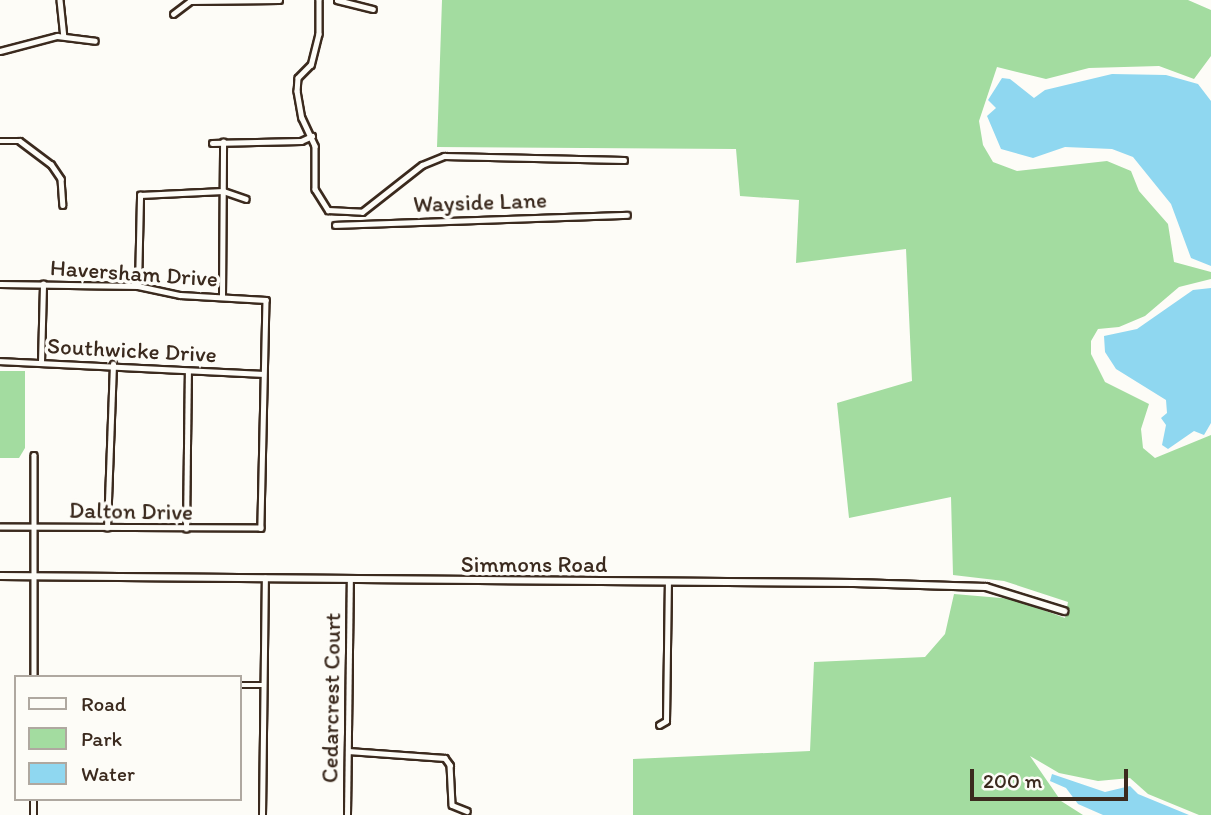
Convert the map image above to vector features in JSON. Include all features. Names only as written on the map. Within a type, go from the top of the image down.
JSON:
[{"type":"street","points":[[60,0],[64,36]]},
{"type":"street","points":[[173,14],[190,1],[279,0]]},
{"type":"street","points":[[319,0],[318,34],[311,65],[298,78],[297,91],[302,118],[312,136],[315,189],[328,209],[339,214],[362,212],[422,165],[444,156],[624,160]]},
{"type":"street","points":[[337,0],[373,9]]},
{"type":"street","points":[[0,51],[64,36],[95,41]]},
{"type":"street","points":[[212,143],[301,141],[312,136]]},
{"type":"street","points":[[0,141],[20,141],[51,164],[61,178],[64,205]]},
{"type":"street","points":[[222,296],[223,142]]},
{"type":"street","points":[[138,286],[140,195],[223,191],[246,199]]},
{"type":"street","name":"Wayside Lane","points":[[335,225],[626,215]]},
{"type":"street","name":"Haversham Drive","points":[[0,284],[138,286],[180,295],[266,300],[262,373]]},
{"type":"street","points":[[41,362],[43,284]]},
{"type":"street","name":"Southwicke Drive","points":[[0,361],[113,364],[188,373],[262,373]]},
{"type":"street","points":[[107,528],[113,364]]},
{"type":"street","points":[[186,529],[188,373]]},
{"type":"street","name":"Dalton Drive","points":[[0,527],[261,528],[262,373]]},
{"type":"street","points":[[34,455],[34,675]]},
{"type":"street","name":"Simmons Road","points":[[0,576],[986,587],[1064,611]]},
{"type":"street","points":[[262,815],[265,578]]},
{"type":"street","name":"Cedarcrest Court","points":[[347,815],[350,582]]},
{"type":"street","points":[[659,724],[666,721],[668,583]]},
{"type":"street","points":[[242,685],[263,685]]},
{"type":"street","points":[[348,751],[445,758],[450,765],[452,805],[467,811]]},
{"type":"green space","points":[[442,0],[1188,0],[1211,10],[1211,56],[1194,79],[1159,66],[1089,68],[1046,79],[997,67],[979,121],[983,145],[993,162],[1017,171],[1107,161],[1131,171],[1139,191],[1168,224],[1174,262],[1211,272],[1211,279],[1179,287],[1145,316],[1119,327],[1098,329],[1091,341],[1091,354],[1105,382],[1149,404],[1141,429],[1143,448],[1155,458],[1211,435],[1211,815],[1199,815],[1148,794],[1130,778],[1098,781],[1059,773],[1030,756],[1061,801],[1083,815],[633,815],[633,759],[810,751],[814,662],[925,657],[945,634],[954,594],[1013,599],[1065,618],[1068,602],[1004,581],[953,575],[951,497],[849,518],[837,403],[912,381],[906,249],[796,263],[799,200],[740,196],[736,149],[437,147]]},
{"type":"green space","points":[[0,371],[25,371],[25,448],[19,458],[0,458]]},
{"type":"water","points":[[1112,74],[1166,75],[1198,84],[1211,101],[1211,266],[1191,258],[1171,204],[1133,157],[1112,149],[1065,147],[1033,158],[1001,149],[987,116],[996,108],[988,100],[1002,78],[1010,79],[1034,98],[1045,90]]},
{"type":"water","points":[[1211,288],[1211,423],[1204,435],[1194,431],[1168,449],[1162,445],[1166,425],[1161,418],[1167,413],[1166,400],[1116,369],[1105,352],[1104,336],[1137,329],[1193,290]]},
{"type":"water","points":[[1052,774],[1105,792],[1130,786],[1138,794],[1189,815],[1103,815],[1078,804],[1066,788],[1050,781]]}]
